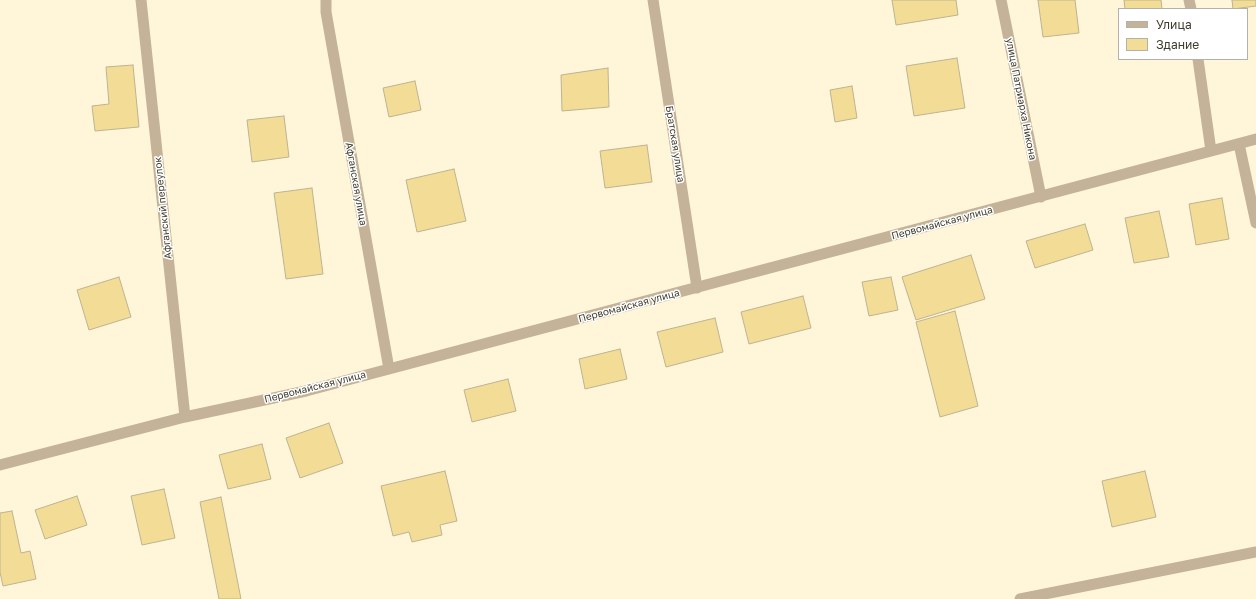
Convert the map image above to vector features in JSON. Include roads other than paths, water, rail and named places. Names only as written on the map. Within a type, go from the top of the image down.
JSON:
[{"type":"street","name":"Афганский переулок","points":[[141,0],[186,417]]},
{"type":"street","name":"Афганская улица","points":[[326,0],[326,12],[389,368]]},
{"type":"street","name":"Братская улица","points":[[653,0],[697,288]]},
{"type":"street","name":"улица Патриарха Никона","points":[[1001,0],[1041,197]]},
{"type":"street","points":[[1198,60],[1211,151]]},
{"type":"street","name":"Первомайская улица","points":[[0,465],[186,417],[306,391],[1256,139]]},
{"type":"street","points":[[1239,144],[1256,223]]},
{"type":"street","points":[[1020,599],[1256,552]]}]
